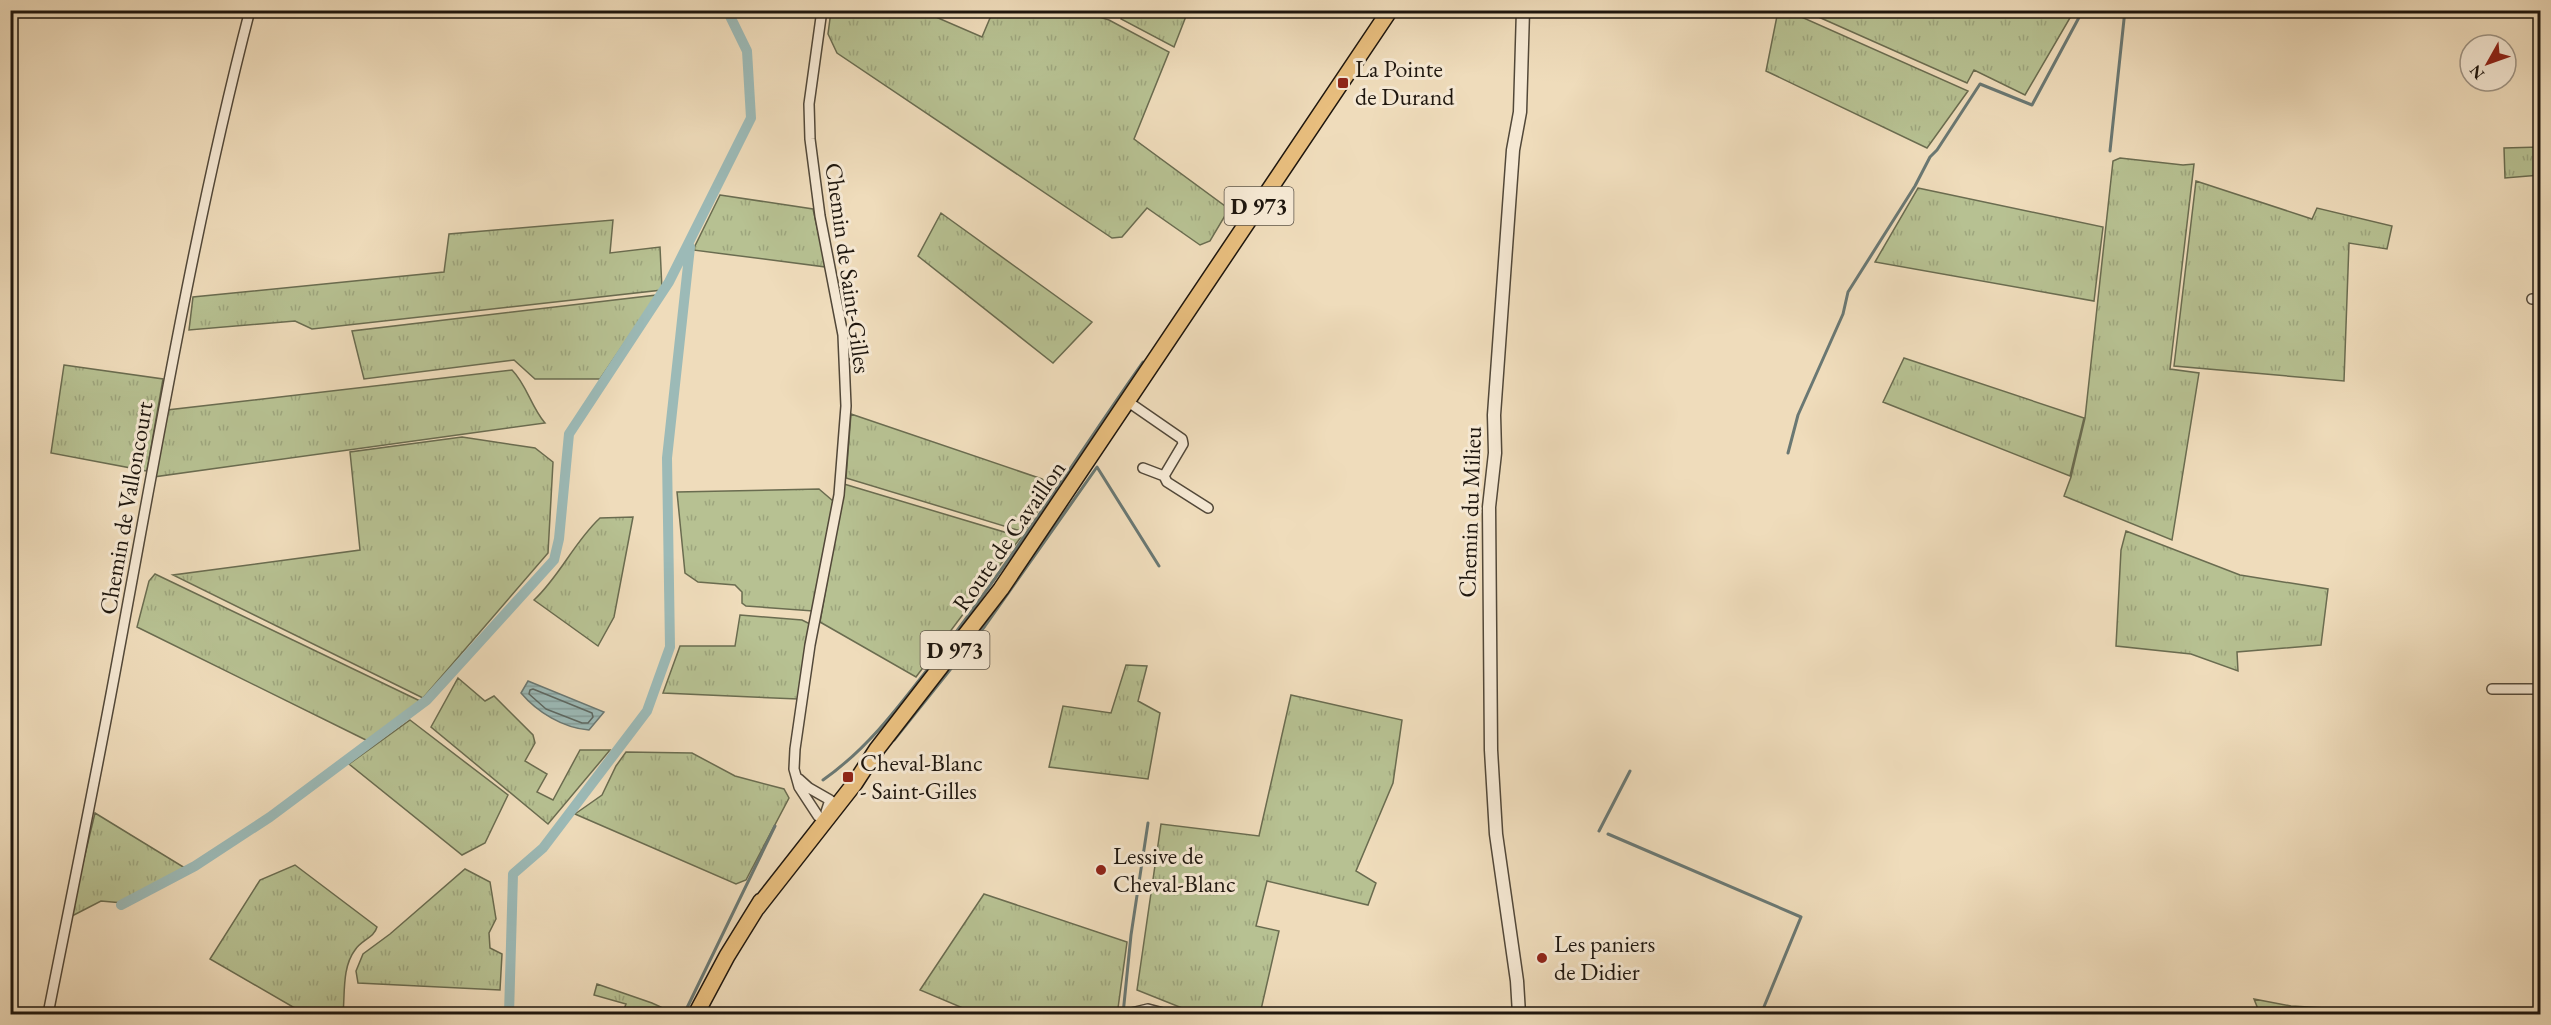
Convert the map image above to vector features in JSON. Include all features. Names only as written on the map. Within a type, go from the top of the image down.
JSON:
[{"type":"main road","name":"D 973","points":[[1127,400],[1390,10]]},
{"type":"main road","name":"Route de Cavaillon","points":[[696,1014],[727,956],[786,858],[877,749],[1001,589],[1127,400]]},
{"type":"main road","name":"Route de Cavaillon","points":[[757,908],[833,803]]},
{"type":"street","name":"Chemin de Valloncourt","points":[[48,1014],[118,659],[181,309],[229,92],[250,10]]},
{"type":"street","name":"Chemin de Saint-Gilles","points":[[820,817],[799,788],[794,769],[810,645],[838,495],[846,406],[843,335],[820,216],[810,139],[809,104],[822,10]]},
{"type":"street","name":"Chemin du Milieu","points":[[1519,1014],[1517,981],[1496,834],[1491,757],[1489,507],[1495,453],[1494,415],[1513,150],[1520,112],[1523,10]]},
{"type":"street","points":[[1127,400],[1182,438],[1183,444],[1164,476]]},
{"type":"street","points":[[1143,468],[1164,476],[1167,482],[1208,508]]},
{"type":"street","points":[[2492,689],[2541,689]]},
{"type":"street","points":[[798,779],[833,803]]},
{"type":"street","points":[[795,858],[799,847],[820,817]]},
{"type":"street","points":[[1127,1014],[1148,1009],[1167,1014]]},
{"type":"green space","points":[[1125,10],[1188,11],[1174,47],[1121,19]]},
{"type":"green space","points":[[831,11],[922,11],[982,37],[993,11],[1080,11],[1109,20],[1169,52],[1134,139],[1229,209],[1210,241],[1200,245],[1147,208],[1122,237],[1112,238],[837,53],[828,34]]},
{"type":"green space","points":[[1778,11],[1788,11],[1968,91],[1927,148],[1766,71]]},
{"type":"green space","points":[[1805,11],[2074,11],[2025,95],[1974,70],[1967,83]]},
{"type":"green space","points":[[2540,147],[2540,175],[2505,178],[2504,148]]},
{"type":"green space","points":[[2120,158],[2183,165],[2194,164],[2170,369],[2199,373],[2172,540],[2064,496],[2071,477],[2085,418],[2113,161]]},
{"type":"green space","points":[[2196,181],[2312,219],[2317,208],[2392,226],[2387,249],[2349,243],[2344,381],[2174,366]]},
{"type":"green space","points":[[1918,188],[2103,227],[2094,301],[1875,262]]},
{"type":"green space","points":[[720,195],[813,209],[826,267],[693,250]]},
{"type":"green space","points":[[941,213],[1092,322],[1053,363],[918,256]]},
{"type":"green space","points":[[613,220],[610,253],[660,247],[662,290],[312,329],[295,321],[189,330],[193,297],[444,272],[449,234]]},
{"type":"green space","points":[[657,295],[600,379],[535,379],[514,360],[364,379],[352,331]]},
{"type":"green space","points":[[1904,358],[2084,418],[2070,476],[1883,402]]},
{"type":"green space","points":[[64,365],[163,379],[147,471],[51,453]]},
{"type":"green space","points":[[512,370],[522,382],[545,423],[153,477],[167,410]]},
{"type":"green space","points":[[851,414],[1042,479],[1052,489],[1024,532],[846,478]]},
{"type":"green space","points":[[462,437],[535,448],[553,462],[548,553],[423,698],[173,575],[360,550],[350,452]]},
{"type":"green space","points":[[844,484],[1021,537],[916,677],[820,622]]},
{"type":"green space","points":[[819,489],[833,501],[813,611],[746,606],[742,603],[742,592],[735,585],[698,582],[685,573],[677,492]]},
{"type":"green space","points":[[633,517],[614,617],[598,646],[534,600],[600,518]]},
{"type":"green space","points":[[2126,531],[2240,575],[2328,589],[2321,645],[2237,652],[2238,671],[2191,654],[2116,646],[2121,550]]},
{"type":"green space","points":[[155,574],[420,701],[368,741],[137,627],[149,581]]},
{"type":"green space","points":[[740,615],[802,620],[810,624],[798,699],[663,693],[680,646],[735,646]]},
{"type":"green space","points":[[1126,665],[1147,666],[1138,701],[1160,713],[1148,779],[1049,767],[1063,706],[1111,713]]},
{"type":"green space","points":[[458,678],[485,701],[494,696],[533,735],[535,743],[525,761],[547,774],[537,792],[553,800],[580,750],[610,750],[548,824],[431,727]]},
{"type":"green space","points":[[1291,695],[1402,720],[1393,783],[1356,871],[1376,883],[1368,905],[1267,881],[1256,926],[1279,931],[1260,1014],[1197,1014],[1137,990],[1161,824],[1259,836]]},
{"type":"green space","points":[[410,720],[508,795],[485,843],[462,855],[349,764]]},
{"type":"green space","points":[[626,752],[692,753],[735,776],[784,789],[789,798],[746,880],[736,884],[575,814],[602,795],[616,766]]},
{"type":"green space","points":[[95,813],[185,868],[123,903],[101,901],[70,917]]},
{"type":"green space","points":[[295,865],[377,927],[373,934],[358,947],[348,964],[343,1014],[305,1014],[210,959],[260,880]]},
{"type":"green space","points":[[465,869],[490,882],[496,919],[489,933],[490,948],[502,954],[500,990],[358,983],[356,971],[363,954],[390,934]]},
{"type":"green space","points":[[984,894],[1127,942],[1118,1008],[1108,1014],[977,1014],[920,990]]},
{"type":"green space","points":[[597,984],[652,1003],[661,1007],[665,1014],[622,1014],[626,1004],[594,995]]},
{"type":"green space","points":[[2254,999],[2291,1006],[2432,1014],[2260,1014]]},
{"type":"water","points":[[528,681],[604,712],[589,730],[560,722],[543,713],[521,693]]},
{"type":"waterway","points":[[121,905],[195,866],[270,817],[427,700],[554,560],[559,539],[569,434],[669,282],[751,118],[747,51],[727,10]]},
{"type":"waterway","points":[[1788,453],[1798,415],[1843,314],[1848,292],[1915,186],[1930,157],[1937,150],[1980,84],[2032,105],[2083,10]]},
{"type":"waterway","points":[[2110,151],[2125,10]]},
{"type":"waterway","points":[[509,1014],[513,874],[543,848],[647,711],[670,647],[667,458],[690,247]]},
{"type":"waterway","points":[[823,780],[856,753],[870,738],[898,707],[937,657],[1017,548],[1143,362]]},
{"type":"waterway","points":[[894,740],[985,626],[1097,467],[1159,566]]},
{"type":"waterway","points":[[1599,831],[1630,771]]},
{"type":"waterway","points":[[1123,1014],[1131,935],[1148,823]]},
{"type":"waterway","points":[[684,1014],[775,826]]},
{"type":"waterway","points":[[1608,834],[1801,917],[1761,1014]]},
{"type":"place","name":"La Pointe de Durand","points":[[1343,83]]},
{"type":"place","name":"Cheval-Blanc - Saint-Gilles","points":[[848,777]]},
{"type":"place","name":"Lessive de Cheval-Blanc","points":[[1101,870]]},
{"type":"place","name":"Les paniers de Didier","points":[[1542,958]]}]
